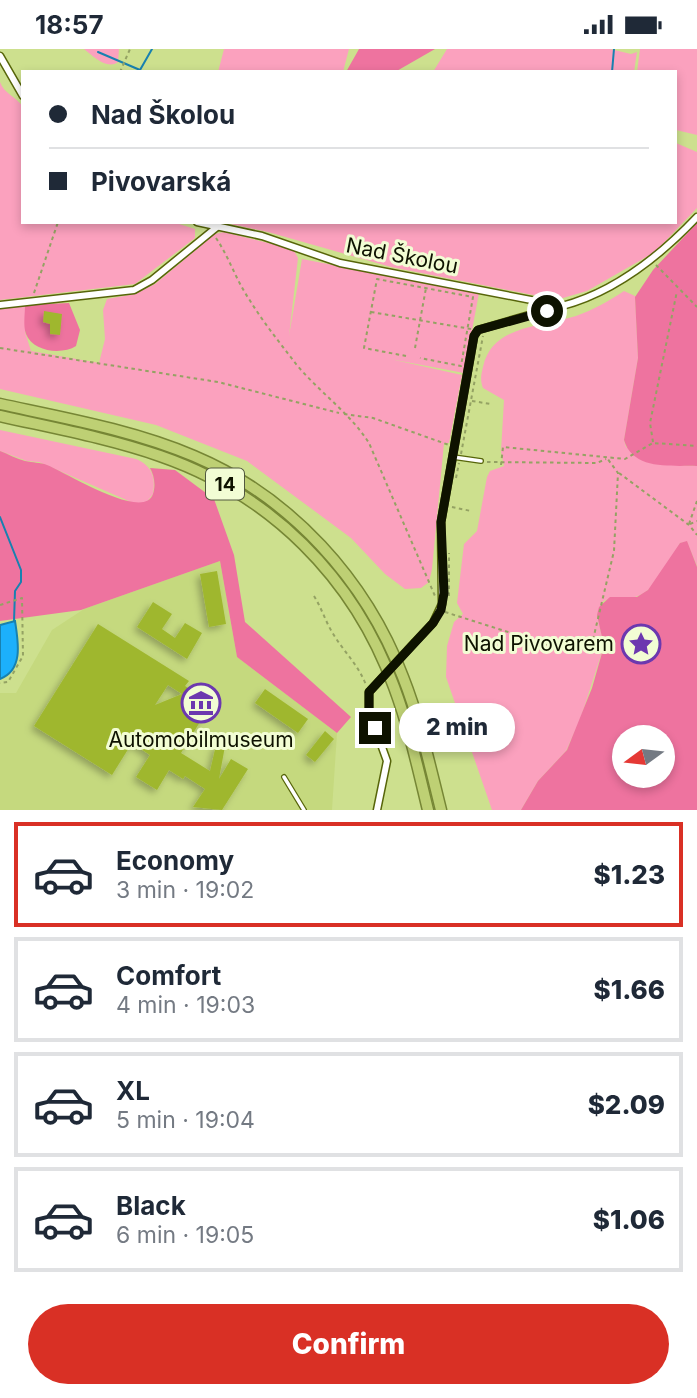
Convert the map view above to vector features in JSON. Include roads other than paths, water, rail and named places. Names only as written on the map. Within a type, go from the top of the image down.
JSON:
[{"type":"highway","name":"14","points":[[0,404],[155,442],[195,456],[260,491],[287,512],[339,565],[374,616],[403,677],[441,810]]},
{"type":"highway","name":"14","points":[[0,416],[114,442],[160,456],[224,484],[265,509],[308,548],[334,577],[355,607],[381,656],[394,686],[428,810]]},
{"type":"street","points":[[0,56],[21,93]]},
{"type":"street","points":[[377,810],[387,761],[369,711],[369,692],[415,642],[442,607],[441,522],[456,457],[455,446],[472,344],[478,330],[586,299],[638,269],[674,241],[697,216]]},
{"type":"street","name":"Nad Školou","points":[[202,224],[214,229],[262,236],[340,263],[562,306]]},
{"type":"street","points":[[0,305],[134,290],[152,280],[214,229]]},
{"type":"lane","points":[[456,457],[481,461]]},
{"type":"lane","points":[[285,777],[304,810]]},
{"type":"water","points":[[15,621],[18,646],[16,662],[8,675],[0,679],[0,625]]},
{"type":"waterway","points":[[98,52],[140,70],[152,49]]},
{"type":"waterway","points":[[612,70],[614,49]]},
{"type":"waterway","points":[[0,517],[21,570],[21,582],[15,591],[14,621]]},
{"type":"place","name":"Nad Pivovarem","points":[[641,644]]},
{"type":"place","name":"Automobilmuseum","points":[[201,703]]}]
